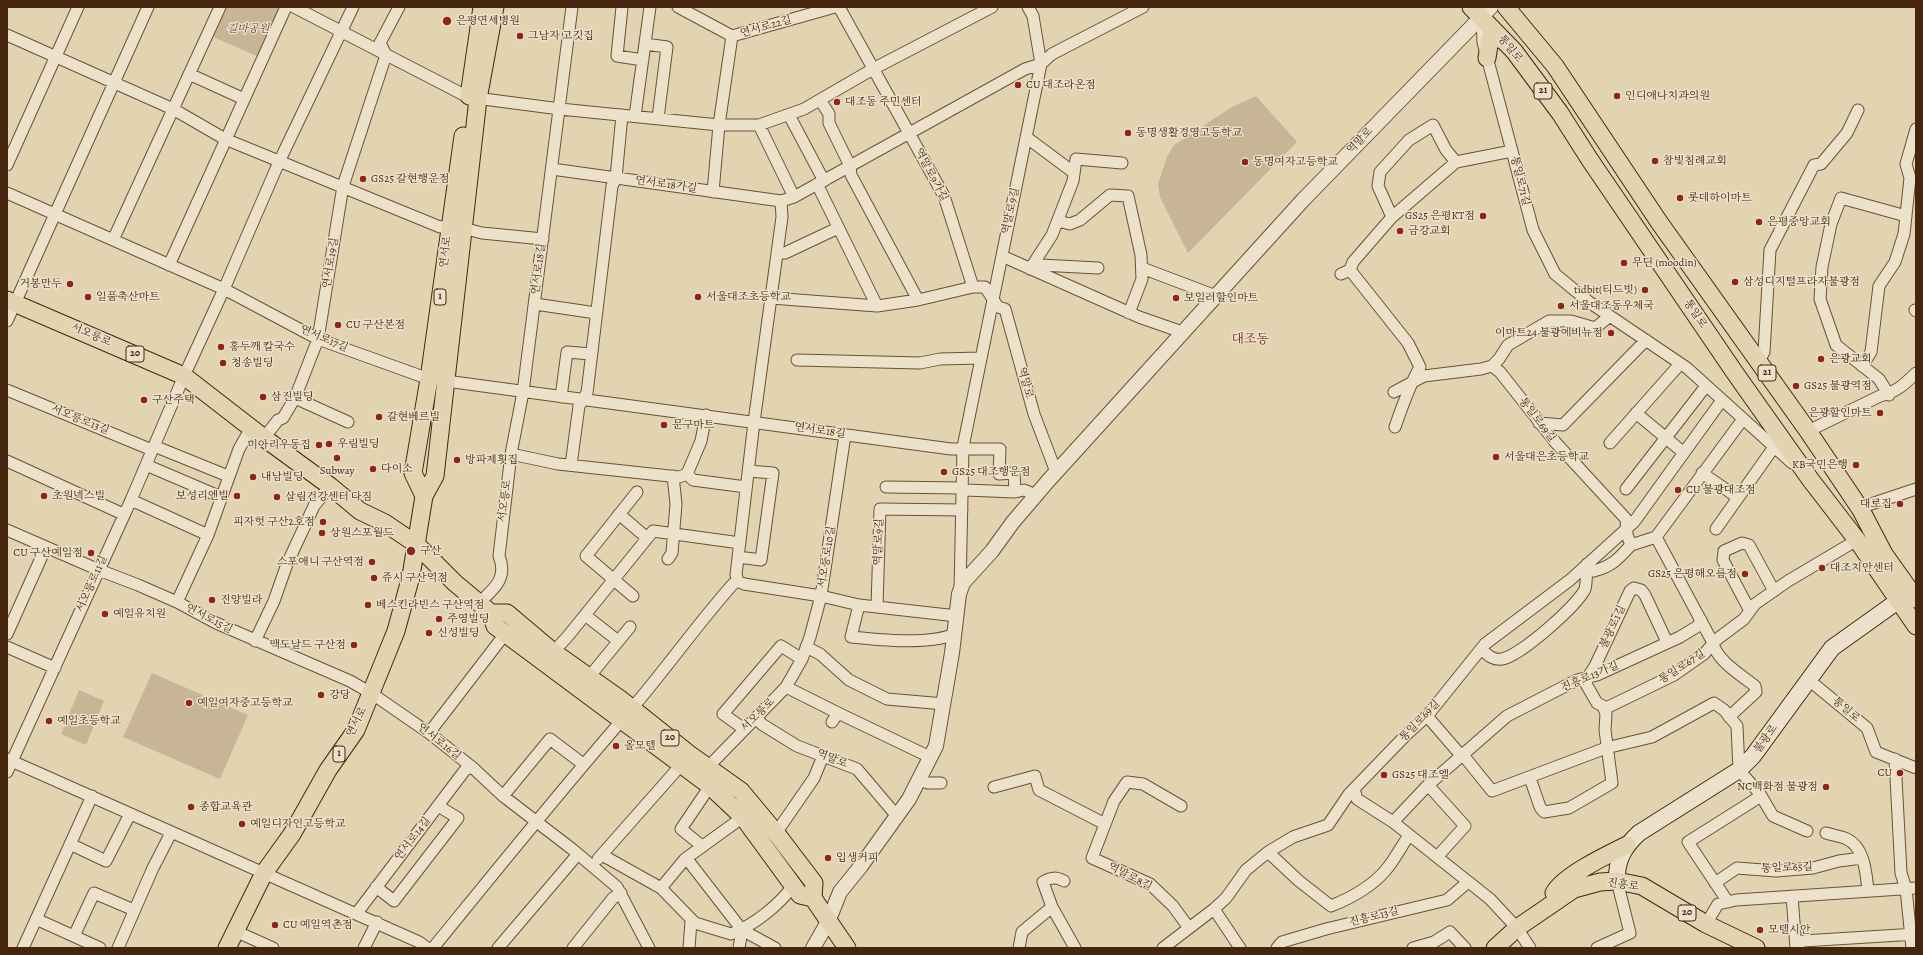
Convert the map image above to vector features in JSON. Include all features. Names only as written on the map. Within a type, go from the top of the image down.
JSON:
[{"type":"main road","name":"연서로","points":[[424,496],[413,473],[456,227],[473,98],[482,7]]},
{"type":"main road","name":"연서로","points":[[473,98],[495,7]]},
{"type":"main road","name":"통일로","points":[[1506,7],[1555,66],[1659,222],[1759,361],[1861,510],[1884,554],[1910,595],[1916,626]]},
{"type":"main road","name":"통일로","points":[[1481,10],[1560,113],[1590,160],[1696,316],[1810,479],[1857,540],[1910,595]]},
{"type":"main road","points":[[1487,58],[1490,38],[1497,37],[1504,41]]},
{"type":"main road","name":"연서로","points":[[227,948],[264,873],[292,834],[328,770],[356,730],[396,631],[411,576],[424,496],[435,476],[446,381],[456,227]]},
{"type":"main road","name":"서오릉로","points":[[11,302],[184,376],[330,486],[360,511],[385,523],[416,544],[455,583],[486,608],[495,626],[505,634],[708,767],[741,791],[776,833],[814,884],[813,898],[847,948]]},
{"type":"main road","name":"불광로","points":[[1617,881],[1616,870],[1618,860],[1627,845],[1639,833],[1739,770],[1753,756],[1832,648],[1910,595]]},
{"type":"main road","name":"서오릉로","points":[[486,608],[507,613],[552,651],[589,677],[681,765],[710,786],[743,817],[800,895],[813,898]]},
{"type":"main road","points":[[1547,907],[1559,886],[1589,864],[1627,845]]},
{"type":"main road","name":"진흥로","points":[[1495,948],[1517,928],[1574,889],[1600,882],[1617,881],[1642,886],[1706,924],[1747,946]]},
{"type":"street","points":[[7,165],[78,7]]},
{"type":"street","points":[[7,321],[11,302],[56,215],[148,7]]},
{"type":"street","points":[[113,240],[220,7]]},
{"type":"street","points":[[169,265],[286,7]]},
{"type":"street","points":[[294,7],[340,32],[473,98],[719,126],[759,126],[804,110],[873,70],[992,7]]},
{"type":"street","points":[[224,289],[279,162],[353,7]]},
{"type":"street","points":[[386,55],[380,43],[398,7]]},
{"type":"street","name":"연서로18길","points":[[523,392],[572,7]]},
{"type":"street","points":[[622,7],[617,56],[642,60]]},
{"type":"street","points":[[635,116],[650,7]]},
{"type":"street","name":"연서로22길","points":[[678,7],[732,36],[835,7]]},
{"type":"street","name":"역말로9가길","points":[[839,7],[944,196],[973,287]]},
{"type":"street","name":"역말로9길","points":[[960,592],[963,447],[992,298],[1041,64],[1033,16],[1028,7]]},
{"type":"street","points":[[759,126],[794,197],[909,132],[1025,70],[1041,64],[1052,54],[1143,7]]},
{"type":"street","name":"통일로71길","points":[[1481,10],[1483,42],[1533,230],[1555,274],[1589,302],[1680,364],[1810,479]]},
{"type":"street","name":"역말로","points":[[813,948],[828,922],[840,892],[861,866],[896,815],[909,799],[936,746],[955,634],[960,592],[963,583],[992,551],[1013,522],[1056,472],[1182,332],[1481,10]]},
{"type":"street","points":[[7,35],[173,109],[226,139],[440,227],[456,227],[482,233],[543,239]]},
{"type":"street","points":[[713,192],[719,126],[732,36]]},
{"type":"street","points":[[645,44],[667,47],[658,118]]},
{"type":"street","name":"연서로19길","points":[[258,433],[283,418],[295,398],[318,339],[343,186],[386,55]]},
{"type":"street","points":[[189,74],[244,99]]},
{"type":"street","points":[[820,100],[829,114],[829,123],[850,166],[851,175],[918,300]]},
{"type":"street","points":[[1759,361],[1764,352],[1770,250],[1814,165],[1821,164],[1847,133],[1858,110]]},
{"type":"street","points":[[571,465],[579,406],[587,393],[612,186],[616,178],[622,115]]},
{"type":"street","points":[[790,115],[820,182],[838,228],[877,306]]},
{"type":"street","points":[[1392,217],[1378,186],[1380,172],[1409,140],[1433,125],[1446,150],[1456,162]]},
{"type":"street","points":[[1862,366],[1871,352],[1879,286],[1895,262],[1904,234],[1913,174],[1906,164],[1916,129]]},
{"type":"street","points":[[1026,137],[1073,172]]},
{"type":"street","points":[[1395,427],[1409,392],[1411,382],[1420,367],[1408,343],[1346,272],[1392,217],[1456,162],[1512,151]]},
{"type":"street","points":[[1030,269],[1052,235],[1058,221],[1073,181],[1073,172],[1076,159],[1122,163]]},
{"type":"street","name":"연서로18가길","points":[[552,170],[781,201],[794,197]]},
{"type":"street","name":"연서로17길","points":[[7,193],[224,289],[318,339],[429,379]]},
{"type":"street","points":[[1058,221],[1070,224],[1080,220],[1110,195],[1128,196],[1138,239],[1142,268],[1142,279],[1129,313]]},
{"type":"street","points":[[1889,395],[1879,379],[1836,345],[1820,299],[1822,267],[1831,224],[1841,198],[1906,216]]},
{"type":"street","points":[[432,948],[583,764],[627,714],[706,614],[733,584],[738,581],[736,575],[746,487],[782,217],[781,201]]},
{"type":"street","points":[[777,252],[785,252],[838,228]]},
{"type":"street","points":[[1002,256],[1129,313],[1182,332]]},
{"type":"street","points":[[1030,269],[1040,265],[1098,268]]},
{"type":"street","points":[[1142,268],[1216,296]]},
{"type":"street","points":[[771,298],[877,306],[918,300],[973,287],[985,287],[992,298]]},
{"type":"street","name":"서오릉로11길","points":[[7,772],[10,760],[55,668],[224,289]]},
{"type":"street","name":"역말로","points":[[992,298],[998,307],[1005,309],[1034,414],[1056,472]]},
{"type":"street","points":[[535,304],[596,313]]},
{"type":"street","points":[[1394,392],[1424,376],[1481,369],[1492,366],[1499,359],[1508,345],[1549,321],[1571,321],[1595,328],[1610,316]]},
{"type":"street","points":[[1539,423],[1563,425],[1646,340]]},
{"type":"street","points":[[561,397],[568,352],[591,354]]},
{"type":"street","points":[[797,360],[920,363],[940,359],[980,358]]},
{"type":"street","points":[[1610,443],[1680,364]]},
{"type":"street","name":"통일로69길","points":[[1492,366],[1500,372],[1561,449],[1626,519],[1626,529],[1631,545]]},
{"type":"street","points":[[1808,432],[1880,396],[1889,395],[1900,388],[1916,373]]},
{"type":"street","name":"연서로18길","points":[[446,381],[951,448],[1000,448],[999,474],[1014,474],[1015,492]]},
{"type":"street","points":[[1626,489],[1706,386]]},
{"type":"street","name":"서오릉로13길","points":[[7,390],[228,476]]},
{"type":"street","name":"서오릉로","points":[[486,608],[499,583],[502,563],[499,556],[511,454],[523,392]]},
{"type":"street","points":[[295,398],[348,422]]},
{"type":"street","name":"통일로69길","points":[[1163,948],[1214,909],[1226,898],[1246,870],[1268,852],[1293,837],[1328,825],[1354,789],[1406,735],[1427,716],[1485,644],[1570,580],[1634,522],[1722,400]]},
{"type":"street","points":[[1636,413],[1684,453]]},
{"type":"street","points":[[687,474],[701,441],[706,415]]},
{"type":"street","points":[[1587,564],[1594,571],[1605,568],[1623,555],[1631,545],[1656,537],[1743,419]]},
{"type":"street","points":[[177,602],[208,535],[239,449],[258,433]]},
{"type":"street","name":"서오릉로10길","points":[[738,581],[744,584],[821,596],[845,434]]},
{"type":"street","points":[[1716,530],[1737,497],[1774,447]]},
{"type":"street","points":[[511,454],[571,465],[673,476],[687,474]]},
{"type":"street","points":[[7,461],[123,514]]},
{"type":"street","points":[[146,465],[221,497]]},
{"type":"street","points":[[738,557],[761,560],[773,473],[748,471]]},
{"type":"street","points":[[1702,473],[1737,497]]},
{"type":"street","points":[[687,474],[694,480],[746,487]]},
{"type":"street","points":[[668,559],[672,553],[676,504],[673,476]]},
{"type":"street","points":[[255,641],[274,601],[287,564],[314,506],[330,486]]},
{"type":"street","points":[[886,487],[962,488],[966,490],[1015,492],[1024,490],[1036,495]]},
{"type":"street","points":[[1861,510],[1868,506],[1916,489]]},
{"type":"street","points":[[633,596],[586,556],[637,492]]},
{"type":"street","points":[[131,500],[208,535]]},
{"type":"street","name":"역말로9길","points":[[876,607],[880,509],[962,510]]},
{"type":"street","points":[[619,514],[647,538]]},
{"type":"street","name":"연서로15길","points":[[7,530],[177,602],[216,623],[350,681],[371,693]]},
{"type":"street","points":[[552,651],[558,647],[585,615],[653,531],[740,543]]},
{"type":"street","points":[[1656,537],[1701,620],[1715,650],[1731,667],[1755,686],[1756,692],[1729,716]]},
{"type":"street","name":"통일로67길","points":[[1604,709],[1674,675],[1704,654],[1713,643],[1744,619],[1755,604],[1857,540]]},
{"type":"street","points":[[1750,611],[1723,560],[1724,551],[1742,543],[1748,545],[1774,591]]},
{"type":"street","points":[[7,634],[46,546]]},
{"type":"street","points":[[1481,649],[1492,658],[1502,660],[1524,647],[1553,626],[1574,603],[1585,588],[1587,564]]},
{"type":"street","name":"불광로1길","points":[[1588,677],[1595,666],[1630,591],[1634,588],[1641,590],[1645,595],[1667,642]]},
{"type":"street","points":[[821,596],[859,605],[957,616]]},
{"type":"street","name":"서오릉로","points":[[708,767],[786,687],[802,659],[821,596]]},
{"type":"street","points":[[859,605],[850,637],[886,640],[944,638],[955,634]]},
{"type":"street","points":[[585,615],[617,640]]},
{"type":"street","name":"진흥로13가길","points":[[1393,822],[1413,799],[1428,785],[1508,716],[1577,680],[1597,675],[1667,642],[1698,626],[1701,620]]},
{"type":"street","points":[[589,677],[617,640],[630,627]]},
{"type":"street","points":[[429,733],[505,634]]},
{"type":"street","points":[[744,729],[723,714],[781,646],[802,659]]},
{"type":"street","points":[[7,647],[55,668]]},
{"type":"street","points":[[806,647],[820,654],[849,680],[887,699],[944,704]]},
{"type":"street","points":[[1530,778],[1540,807],[1544,812],[1569,808],[1612,783],[1605,730],[1606,714],[1603,706],[1597,703],[1586,684],[1588,677]]},
{"type":"street","name":"통일로","points":[[1809,680],[1867,728],[1876,752],[1916,768]]},
{"type":"street","points":[[786,687],[835,718],[930,756]]},
{"type":"street","name":"연서로16길","points":[[371,693],[429,733],[472,768],[503,796],[578,854],[617,887],[649,948]]},
{"type":"street","points":[[1427,716],[1458,752],[1463,755],[1492,791],[1608,748],[1652,737],[1714,703],[1724,710],[1737,726],[1739,770],[1761,796],[1773,816],[1807,831]]},
{"type":"street","name":"역말로","points":[[755,718],[763,725],[797,746],[857,769],[896,815]]},
{"type":"street","points":[[503,796],[550,739],[583,764]]},
{"type":"street","points":[[776,833],[814,778],[822,756]]},
{"type":"street","points":[[1895,759],[1901,873],[1911,889],[1914,934],[1912,948]]},
{"type":"street","points":[[10,760],[171,833],[377,922],[419,942],[427,948]]},
{"type":"street","points":[[592,866],[681,765]]},
{"type":"street","name":"연서로14길","points":[[357,913],[465,770],[472,768]]},
{"type":"street","points":[[994,787],[1034,776],[1039,790],[1105,824]]},
{"type":"street","points":[[919,780],[928,783],[941,783]]},
{"type":"street","name":"역말로8길","points":[[1181,806],[1143,784],[1127,782],[1114,801],[1092,858],[1150,884],[1173,906],[1189,928]]},
{"type":"street","points":[[1428,785],[1465,826],[1437,857]]},
{"type":"street","points":[[702,846],[681,829],[710,786]]},
{"type":"street","points":[[1354,789],[1357,799],[1393,822],[1490,898],[1517,928],[1530,948]]},
{"type":"street","points":[[23,948],[92,796]]},
{"type":"street","points":[[1728,902],[1688,842],[1761,796]]},
{"type":"street","points":[[376,887],[394,901],[458,818],[438,806]]},
{"type":"street","points":[[70,844],[106,861],[130,814]]},
{"type":"street","points":[[661,888],[682,861],[743,817]]},
{"type":"street","points":[[118,948],[134,910],[171,833]]},
{"type":"street","points":[[1826,833],[1846,838],[1856,845],[1862,858],[1868,891]]},
{"type":"street","name":"진흥로13길","points":[[1268,852],[1299,881],[1330,906],[1352,898],[1372,884],[1386,870],[1409,835]]},
{"type":"street","points":[[498,948],[578,854]]},
{"type":"street","points":[[602,855],[661,888],[676,902],[695,924],[731,934],[742,930],[784,898],[793,886]]},
{"type":"street","name":"통일로65길","points":[[1715,883],[1736,868],[1776,871],[1813,868],[1839,861],[1862,858]]},
{"type":"street","points":[[682,861],[742,930],[775,948]]},
{"type":"street","points":[[1064,881],[1057,877],[1050,878],[1043,882],[1052,907],[1075,948]]},
{"type":"street","points":[[1597,948],[1630,933],[1617,881]]},
{"type":"street","name":"진흥로13길","points":[[1277,948],[1282,942],[1326,929],[1447,900],[1468,882]]},
{"type":"street","points":[[1706,924],[1718,904],[1728,902],[1792,896],[1911,889]]},
{"type":"street","points":[[573,948],[613,898],[621,893]]},
{"type":"street","points":[[74,936],[94,894],[134,910]]},
{"type":"street","points":[[1792,896],[1796,946]]},
{"type":"street","points":[[1019,948],[1022,932],[1052,907]]},
{"type":"street","points":[[1214,909],[1240,948]]},
{"type":"street","points":[[36,919],[100,948]]},
{"type":"street","points":[[689,948],[691,921]]},
{"type":"street","points":[[364,948],[377,922]]},
{"type":"street","points":[[739,948],[742,930]]},
{"type":"street","points":[[235,931],[273,948]]},
{"type":"street","points":[[1413,948],[1434,942],[1450,932],[1464,948]]},
{"type":"street","points":[[1796,946],[1803,941],[1914,934]]},
{"type":"green space","name":"길마공원","points":[[226,7],[281,7],[259,57],[213,37]]},
{"type":"green space","points":[[1256,96],[1297,142],[1188,253],[1160,197],[1158,184],[1167,157],[1174,145],[1232,107]]},
{"type":"green space","points":[[152,673],[248,715],[220,779],[123,737]]},
{"type":"green space","points":[[79,690],[104,701],[86,745],[61,734]]},
{"type":"place","name":"은평연세병원","points":[[447,21]]},
{"type":"place","name":"그남자 고깃집","points":[[520,36]]},
{"type":"place","name":"CU 대조라온점","points":[[1018,85]]},
{"type":"place","name":"인디애나치과의원","points":[[1617,96]]},
{"type":"place","name":"대조동 주민센터","points":[[837,102]]},
{"type":"place","name":"동명생활경영고등학교","points":[[1128,133]]},
{"type":"place","name":"참빛침례교회","points":[[1655,161]]},
{"type":"place","name":"동명여자고등학교","points":[[1245,162]]},
{"type":"place","name":"GS25 갈현행운점","points":[[363,179]]},
{"type":"place","name":"롯데하이마트","points":[[1680,198]]},
{"type":"place","name":"GS25 은평KT점","points":[[1483,216]]},
{"type":"place","name":"은평중앙교회","points":[[1759,222]]},
{"type":"place","name":"금강교회","points":[[1400,231]]},
{"type":"place","name":"무딘 (moodin)","points":[[1624,263]]},
{"type":"place","name":"삼성디지털프라자불광점","points":[[1735,282]]},
{"type":"place","name":"거봉만두","points":[[70,284]]},
{"type":"place","name":"tidbit(티드빗)","points":[[1645,290]]},
{"type":"place","name":"일품축산마트","points":[[88,297]]},
{"type":"place","name":"서울대조초등학교","points":[[698,297]]},
{"type":"place","name":"보일러할인마트","points":[[1176,298]]},
{"type":"place","name":"서울대조동우체국","points":[[1561,306]]},
{"type":"place","name":"CU 구산본점","points":[[338,325]]},
{"type":"place","name":"이마트24 불광에비뉴점","points":[[1611,333]]},
{"type":"place","name":"홍두깨 칼국수","points":[[221,347]]},
{"type":"place","name":"은광교회","points":[[1821,359]]},
{"type":"place","name":"청송빌딩","points":[[223,363]]},
{"type":"place","name":"GS25 불광역점","points":[[1796,386]]},
{"type":"place","name":"삼진빌딩","points":[[263,397]]},
{"type":"place","name":"구산주택","points":[[144,400]]},
{"type":"place","name":"은광할인마트","points":[[1880,413]]},
{"type":"place","name":"갈현베르빌","points":[[379,417]]},
{"type":"place","name":"문구마트","points":[[664,425]]},
{"type":"place","name":"우림빌딩","points":[[329,444]]},
{"type":"place","name":"미아리우동집","points":[[319,445]]},
{"type":"place","name":"서울대은초등학교","points":[[1496,457]]},
{"type":"place","name":"Subway","points":[[337,458]]},
{"type":"place","name":"방파제횟집","points":[[457,460]]},
{"type":"place","name":"KB국민은행","points":[[1856,465]]},
{"type":"place","name":"다이소","points":[[373,469]]},
{"type":"place","name":"GS25 대조행운점","points":[[944,472]]},
{"type":"place","name":"내남빌딩","points":[[253,477]]},
{"type":"place","name":"CU 불광대조점","points":[[1678,490]]},
{"type":"place","name":"초원넥스빌","points":[[44,496]]},
{"type":"place","name":"보성리엔빌","points":[[237,496]]},
{"type":"place","name":"살림건강센터 다짐","points":[[277,497]]},
{"type":"place","name":"대로집","points":[[1900,504]]},
{"type":"place","name":"피자헛 구산2호점","points":[[323,522]]},
{"type":"place","name":"상원스포월드","points":[[322,533]]},
{"type":"place","name":"구산","points":[[411,551]]},
{"type":"place","name":"CU 구산예일점","points":[[91,553]]},
{"type":"place","name":"스포애니 구산역점","points":[[372,562]]},
{"type":"place","name":"대조치안센터","points":[[1822,568]]},
{"type":"place","name":"GS25 은평해오름점","points":[[1745,574]]},
{"type":"place","name":"쥬시 구산역점","points":[[374,578]]},
{"type":"place","name":"진양빌라","points":[[212,600]]},
{"type":"place","name":"베스킨라빈스 구산역점","points":[[368,605]]},
{"type":"place","name":"예일유치원","points":[[105,614]]},
{"type":"place","name":"주영빌딩","points":[[439,619]]},
{"type":"place","name":"신성빌딩","points":[[429,633]]},
{"type":"place","name":"맥도날드 구산점","points":[[354,645]]},
{"type":"place","name":"강당","points":[[321,695]]},
{"type":"place","name":"예일여자중고등학교","points":[[189,703]]},
{"type":"place","name":"예일초등학교","points":[[49,721]]},
{"type":"place","name":"올모텔","points":[[616,746]]},
{"type":"place","name":"CU","points":[[1900,773]]},
{"type":"place","name":"GS25 대조엘","points":[[1384,775]]},
{"type":"place","name":"NC백화점 불광점","points":[[1826,787]]},
{"type":"place","name":"종합교육관","points":[[191,807]]},
{"type":"place","name":"예일디자인고등학교","points":[[242,824]]},
{"type":"place","name":"입생커피","points":[[828,858]]},
{"type":"place","name":"CU 예일역촌점","points":[[275,925]]},
{"type":"place","name":"모텔시안","points":[[1760,930]]},
{"type":"district","name":"대조동","points":[[1250,340]]}]
